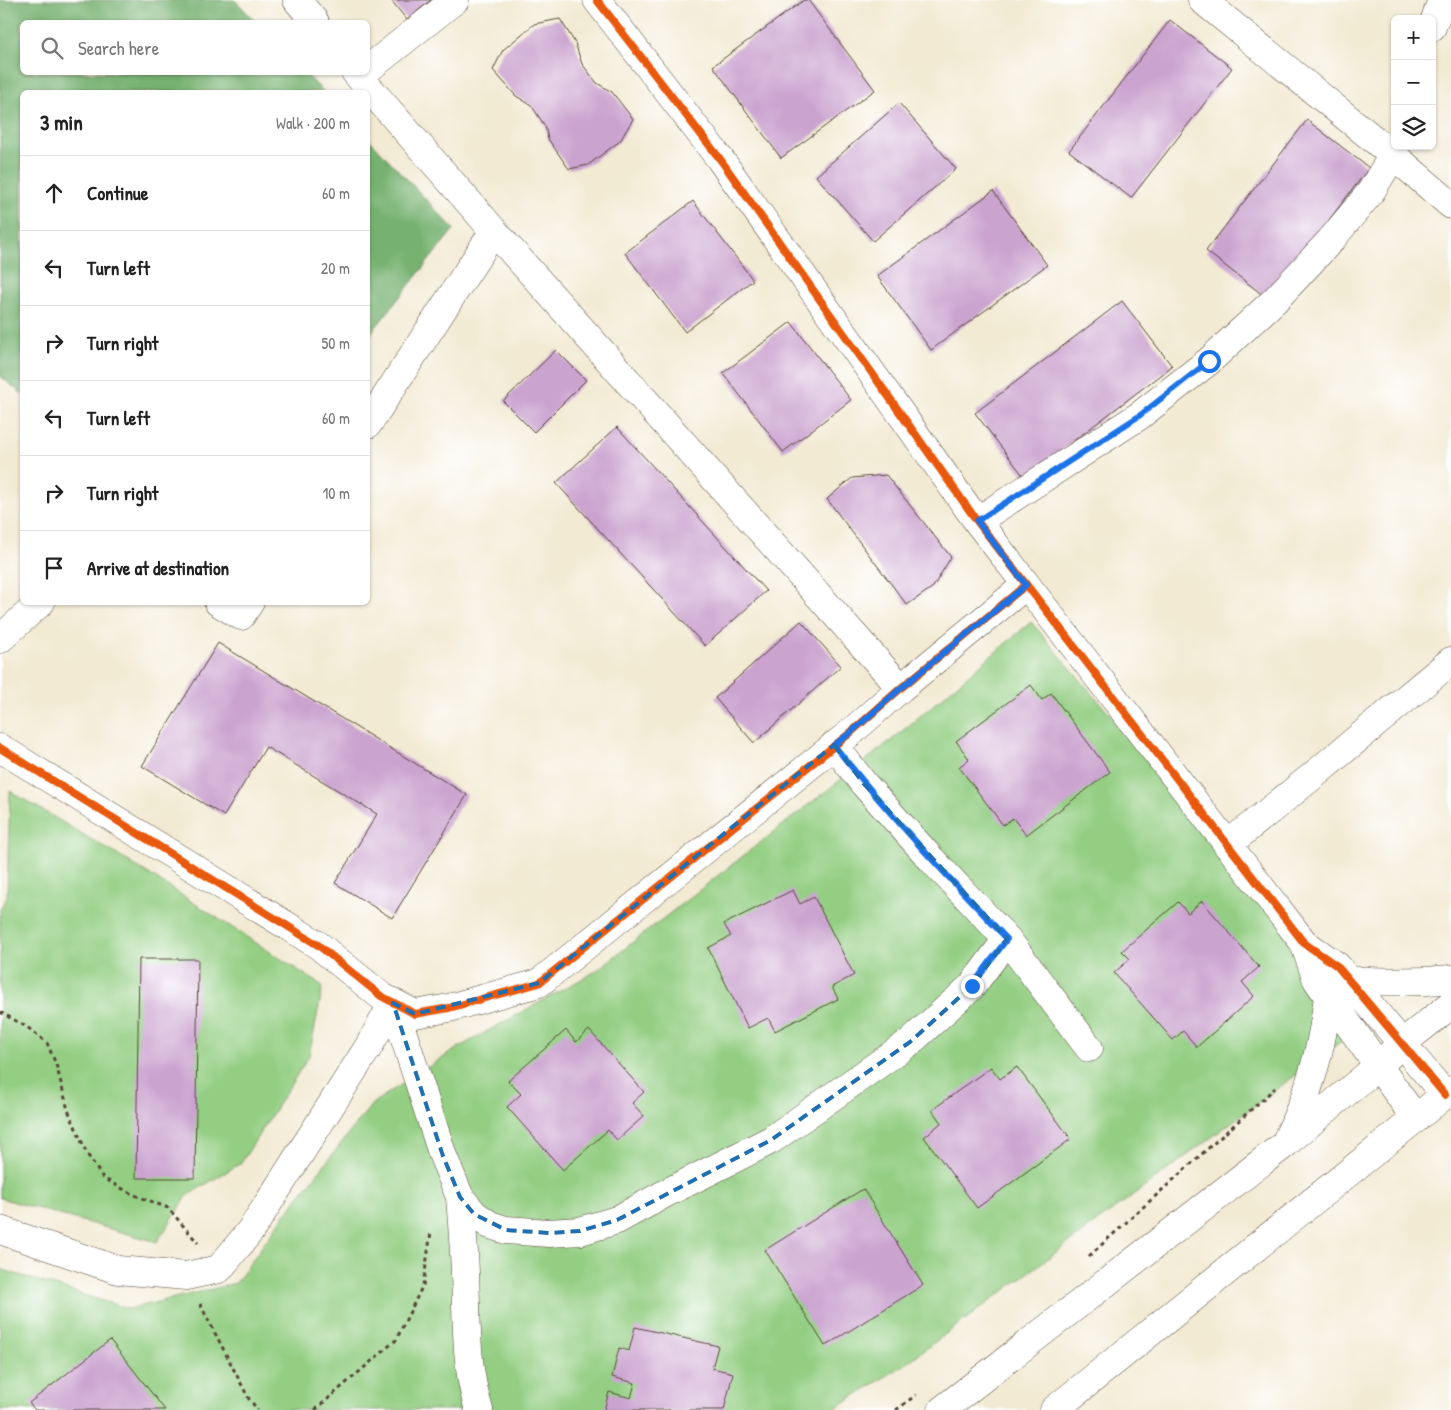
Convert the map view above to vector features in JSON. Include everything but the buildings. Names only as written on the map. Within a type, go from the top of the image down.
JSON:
[{"type":"street","points":[[297,0],[313,20]]},
{"type":"street","points":[[370,65],[455,0]]},
{"type":"street","points":[[597,0],[726,167],[977,521],[1304,944],[1317,980],[1338,987],[1402,1044],[1448,1092],[1054,1410]]},
{"type":"street","points":[[1202,0],[1394,151],[1451,205]]},
{"type":"street","points":[[1436,16],[1442,0]]},
{"type":"street","points":[[364,75],[494,231],[901,688]]},
{"type":"street","points":[[977,521],[1139,416],[1209,361],[1275,300],[1330,241],[1370,193],[1394,151]]},
{"type":"street","points":[[370,421],[494,231]]},
{"type":"street","points":[[0,748],[318,945],[380,996],[415,1014],[449,1008],[540,983],[849,734],[901,688],[1026,585]]},
{"type":"street","points":[[0,639],[38,605]]},
{"type":"street","points":[[223,605],[241,616],[248,605]]},
{"type":"street","points":[[1227,845],[1451,660]]},
{"type":"street","points":[[834,745],[877,798],[932,860],[1007,939],[1089,1048]]},
{"type":"street","points":[[393,1003],[443,1156],[460,1197],[474,1214],[490,1225],[506,1230],[549,1233],[580,1231],[617,1220],[771,1140],[910,1042],[972,986],[1007,939]]},
{"type":"street","points":[[1338,987],[1451,979]]},
{"type":"street","points":[[1338,987],[1378,1066],[1416,1119]]},
{"type":"street","points":[[1284,1144],[1300,1113],[1338,987]]},
{"type":"street","points":[[0,1230],[118,1270],[186,1276],[219,1269],[251,1230],[369,1046],[393,1003]]},
{"type":"street","points":[[942,1410],[1284,1144],[1451,1005]]},
{"type":"street","points":[[460,1197],[465,1272],[466,1336],[474,1394],[479,1410]]},
{"type":"path","points":[[0,1012],[27,1027],[47,1043],[56,1064],[68,1110],[87,1154],[103,1178],[132,1194],[168,1208],[219,1269]]},
{"type":"path","points":[[1085,1259],[1276,1087]]},
{"type":"path","points":[[315,1410],[396,1340],[423,1284],[432,1229]]},
{"type":"path","points":[[186,1276],[249,1399],[258,1410]]},
{"type":"path","points":[[896,1410],[919,1393]]},
{"type":"highlighted area","points":[[834,745],[864,784],[1007,939],[972,986],[910,1042],[771,1140],[617,1220],[580,1231],[549,1233],[506,1230],[474,1214],[460,1197],[443,1156],[393,1003],[415,1014],[539,983]]},
{"type":"green space","points":[[0,0],[235,0],[254,20],[20,20],[20,75],[307,75],[322,90],[20,90],[20,392],[0,376]]},
{"type":"green space","points":[[370,140],[454,229],[370,334]]},
{"type":"green space","points":[[1031,622],[1349,994],[1358,1029],[901,1367],[832,1410],[0,1410],[0,1269],[129,1309],[236,1283],[283,1217],[373,1103],[461,1046],[596,971],[894,738]]},
{"type":"green space","points":[[10,791],[141,869],[323,986],[309,1056],[241,1163],[188,1195],[157,1242],[0,1198],[0,908],[7,898]]},
{"type":"cycle path","points":[[597,0],[720,159],[977,521],[1304,943],[1337,966],[1445,1095]]},
{"type":"cycle path","points":[[0,748],[318,945],[381,996],[415,1014],[449,1008],[539,983],[849,734],[901,688],[1026,585]]},
{"type":"route","points":[[972,986],[1007,939],[932,860],[864,784],[834,745],[1026,585],[977,521],[1139,416],[1209,361]]}]
